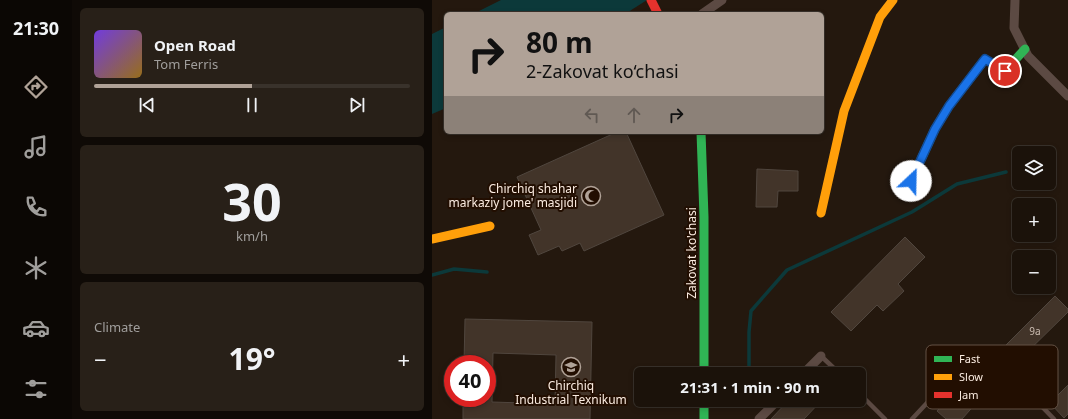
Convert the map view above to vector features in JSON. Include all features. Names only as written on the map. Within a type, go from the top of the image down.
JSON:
[{"type":"street","points":[[651,0],[657,12]]},
{"type":"street","points":[[705,12],[722,0]]},
{"type":"street","points":[[820,213],[844,111],[880,17],[893,0]]},
{"type":"street","points":[[1015,0],[1014,28],[1028,56],[1068,96]]},
{"type":"street","points":[[911,181],[935,129],[949,106],[985,59],[1005,71],[1025,49]]},
{"type":"street","name":"Zakovat ko'chasi","points":[[701,134],[704,216],[704,367]]},
{"type":"street","points":[[432,240],[490,226]]},
{"type":"street","points":[[810,367],[821,356]]},
{"type":"street","points":[[704,407],[704,419]]},
{"type":"street","points":[[759,419],[771,407]]},
{"type":"lane","points":[[821,356],[833,367]]},
{"type":"lane","points":[[866,400],[885,419]]},
{"type":"lane","points":[[912,419],[926,404]]},
{"type":"lane","points":[[1044,409],[1054,419]]},
{"type":"water","points":[[501,0],[647,0],[628,12],[477,12]]},
{"type":"water","points":[[444,28],[444,109],[432,114],[432,34]]},
{"type":"building","name":"Chirchiq shahar markaziy jome' masjidi","points":[[613,134],[627,134],[664,215],[584,251],[580,243],[562,251],[559,246],[538,255],[529,235],[541,230],[517,177]]},
{"type":"building","points":[[757,169],[798,171],[798,191],[778,191],[777,207],[756,207]]},
{"type":"building","points":[[905,237],[925,257],[898,284],[904,291],[883,311],[877,305],[851,331],[831,312]]},
{"type":"building","points":[[1055,296],[1068,309],[1068,312],[1034,345],[1006,345]]},
{"type":"building","points":[[465,319],[592,322],[590,419],[463,419],[463,407],[496,407],[496,402],[555,404],[556,355],[493,353],[493,355],[464,355]]},
{"type":"building","points":[[1068,385],[1068,414],[1064,418],[1056,409],[1058,409],[1058,395]]},
{"type":"building","points":[[782,407],[815,407],[804,419],[771,419]]},
{"type":"building","points":[[939,409],[971,409],[962,419],[946,419],[937,411]]},
{"type":"waterway","points":[[749,367],[749,332],[751,311],[787,270],[912,212],[957,184],[1006,172]]},
{"type":"waterway","points":[[432,275],[454,269],[487,272]]},
{"type":"traffic: fast","points":[[911,181],[935,129],[949,106],[985,59],[1005,71],[1025,49]]},
{"type":"traffic: fast","points":[[701,134],[704,217],[704,367]]},
{"type":"traffic: fast","points":[[704,407],[704,419]]},
{"type":"traffic: slow","points":[[821,213],[844,111],[880,17],[893,0]]},
{"type":"traffic: slow","points":[[432,239],[490,226]]},
{"type":"traffic: jam","points":[[651,0],[657,12]]},
{"type":"place","name":"Chirchiq shahar markaziy jome' masjidi","points":[[591,196]]},
{"type":"place","name":"Chirchiq Industrial Texnikum","points":[[571,367]]},
{"type":"route","points":[[911,181],[935,129],[949,106],[985,59],[1005,71]]}]
